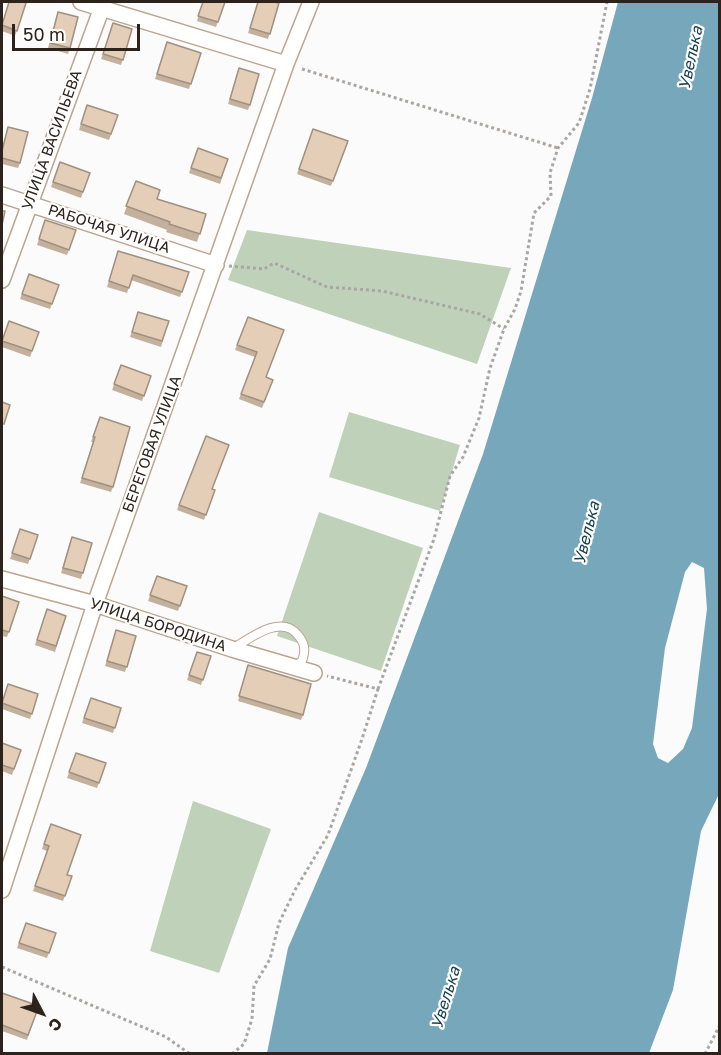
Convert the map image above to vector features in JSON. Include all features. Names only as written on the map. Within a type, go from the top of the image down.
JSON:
[{"type":"street","points":[[81,2],[103,5],[286,64]]},
{"type":"street","name":"БЕРЕГОВАЯ УЛИЦА","points":[[2,890],[95,604],[286,64],[311,2]]},
{"type":"street","name":"УЛИЦА ВАСИЛЬЕВА","points":[[2,280],[103,5]]},
{"type":"street","name":"РАБОЧАЯ УЛИЦА","points":[[2,195],[216,265]]},
{"type":"street","name":"УЛИЦА БОРОДИНА","points":[[2,579],[95,604],[232,650],[314,673]]},
{"type":"lane","points":[[232,650],[257,633],[284,626],[295,631],[304,644],[303,661],[292,668]]},
{"type":"path","points":[[232,1053],[244,1044],[252,1018],[254,986],[270,959],[279,923],[295,890],[328,835],[378,688],[434,539],[450,476],[464,457],[479,418],[490,368],[521,291],[534,213],[551,196],[550,173],[558,148],[579,123],[590,89],[607,2]]},
{"type":"path","points":[[286,64],[558,148]]},
{"type":"path","points":[[216,265],[264,269],[274,263],[327,287],[382,291],[480,314],[504,329]]},
{"type":"path","points":[[314,673],[378,688]]},
{"type":"path","points":[[2,967],[166,1036],[190,1053]]},
{"type":"path","points":[[705,1053],[720,1025]]},
{"type":"green space","points":[[247,230],[511,268],[477,364],[228,280]]},
{"type":"green space","points":[[349,412],[460,445],[440,511],[329,477]]},
{"type":"green space","points":[[319,512],[423,548],[381,671],[277,636]]},
{"type":"green space","points":[[193,801],[271,829],[219,973],[150,951]]},
{"type":"water","name":"Увелька","points":[[618,2],[719,2],[719,794],[701,831],[673,990],[649,1053],[267,1053],[288,948],[366,768],[483,454],[592,98]],"holes":[[[692,562],[704,568],[707,609],[692,728],[683,749],[668,763],[658,758],[653,744],[665,648],[685,572]]]},
{"type":"building","points":[[9,2],[26,3],[17,31],[2,25]]},
{"type":"building","points":[[203,2],[225,2],[218,22],[198,16]]},
{"type":"building","points":[[258,2],[279,3],[270,34],[250,28]]},
{"type":"building","points":[[58,12],[78,17],[70,48],[50,43]]},
{"type":"building","points":[[113,23],[132,29],[123,60],[103,54]]},
{"type":"building","points":[[167,42],[201,53],[191,84],[157,74]]},
{"type":"building","points":[[239,68],[259,74],[250,105],[230,99]]},
{"type":"building","points":[[87,105],[118,115],[111,134],[81,124]]},
{"type":"building","points":[[8,127],[28,132],[20,163],[2,158]]},
{"type":"building","points":[[313,129],[348,141],[333,181],[299,169]]},
{"type":"building","points":[[198,148],[228,159],[221,178],[191,168]]},
{"type":"building","points":[[60,162],[90,173],[83,192],[53,182]]},
{"type":"building","points":[[136,181],[160,190],[157,199],[206,214],[200,234],[126,206]]},
{"type":"building","points":[[45,220],[76,230],[69,250],[39,239]]},
{"type":"building","points":[[118,251],[189,272],[182,292],[133,275],[129,288],[109,281]]},
{"type":"building","points":[[29,274],[59,285],[52,304],[22,294]]},
{"type":"building","points":[[138,312],[169,321],[162,341],[132,332]]},
{"type":"building","points":[[248,317],[284,330],[266,377],[273,380],[264,402],[241,394],[257,352],[237,345]]},
{"type":"building","points":[[9,321],[39,332],[32,351],[2,341]]},
{"type":"building","points":[[121,365],[151,376],[144,396],[114,384]]},
{"type":"building","points":[[2,402],[10,405],[4,424],[2,424]]},
{"type":"building","points":[[100,417],[130,427],[113,487],[82,478]]},
{"type":"building","points":[[206,436],[229,445],[212,489],[215,490],[206,515],[179,505]]},
{"type":"building","points":[[20,529],[38,535],[30,559],[12,553]]},
{"type":"building","points":[[72,537],[92,543],[83,573],[63,568]]},
{"type":"building","points":[[157,576],[187,586],[180,606],[150,595]]},
{"type":"building","points":[[2,596],[19,602],[9,632],[2,630]]},
{"type":"building","points":[[47,609],[66,616],[56,646],[37,640]]},
{"type":"building","points":[[116,630],[136,636],[127,667],[107,661]]},
{"type":"building","points":[[197,652],[211,656],[203,680],[189,675]]},
{"type":"building","points":[[248,665],[311,684],[303,715],[239,696]]},
{"type":"building","points":[[8,684],[38,694],[32,714],[2,703]]},
{"type":"building","points":[[91,698],[121,708],[115,728],[84,718]]},
{"type":"building","points":[[2,743],[21,750],[14,769],[2,765]]},
{"type":"building","points":[[76,753],[106,763],[99,783],[69,772]]},
{"type":"building","points":[[51,824],[81,835],[67,875],[72,876],[65,896],[35,886],[49,846],[44,844]]},
{"type":"building","points":[[26,923],[56,933],[49,953],[19,943]]},
{"type":"building","points":[[2,993],[39,1006],[28,1035],[2,1025]]}]
